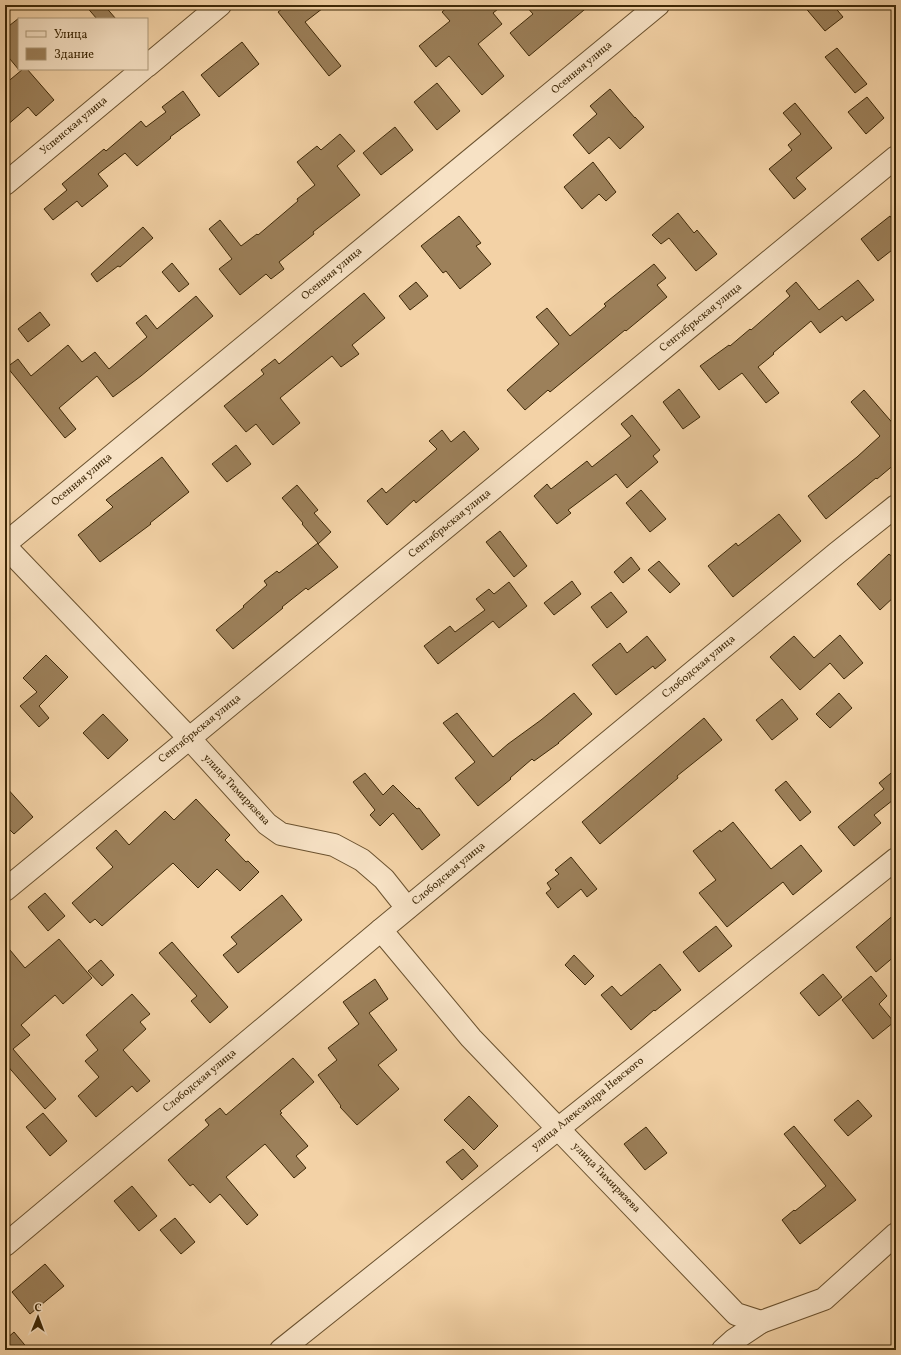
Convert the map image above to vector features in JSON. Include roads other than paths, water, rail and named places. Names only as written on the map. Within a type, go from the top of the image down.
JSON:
[{"type":"street","name":"Осенняя улица","points":[[5,545],[658,5]]},
{"type":"street","points":[[148,65],[214,7]]},
{"type":"street","name":"Успенская улица","points":[[5,184],[142,70]]},
{"type":"street","name":"Сентябрьская улица","points":[[5,890],[896,157]]},
{"type":"street","name":"Слободская улица","points":[[5,1244],[407,908],[830,558],[896,506]]},
{"type":"street","name":"улица Тимирязева","points":[[5,545],[189,738],[267,824],[281,834],[334,844],[362,860],[384,879],[407,908]]},
{"type":"street","name":"улица Александра Невского","points":[[281,1350],[896,859]]},
{"type":"street","name":"улица Тимирязева","points":[[381,930],[471,1038],[736,1314],[761,1322]]},
{"type":"street","points":[[723,1350],[734,1340],[761,1322],[824,1300],[896,1234]]}]
